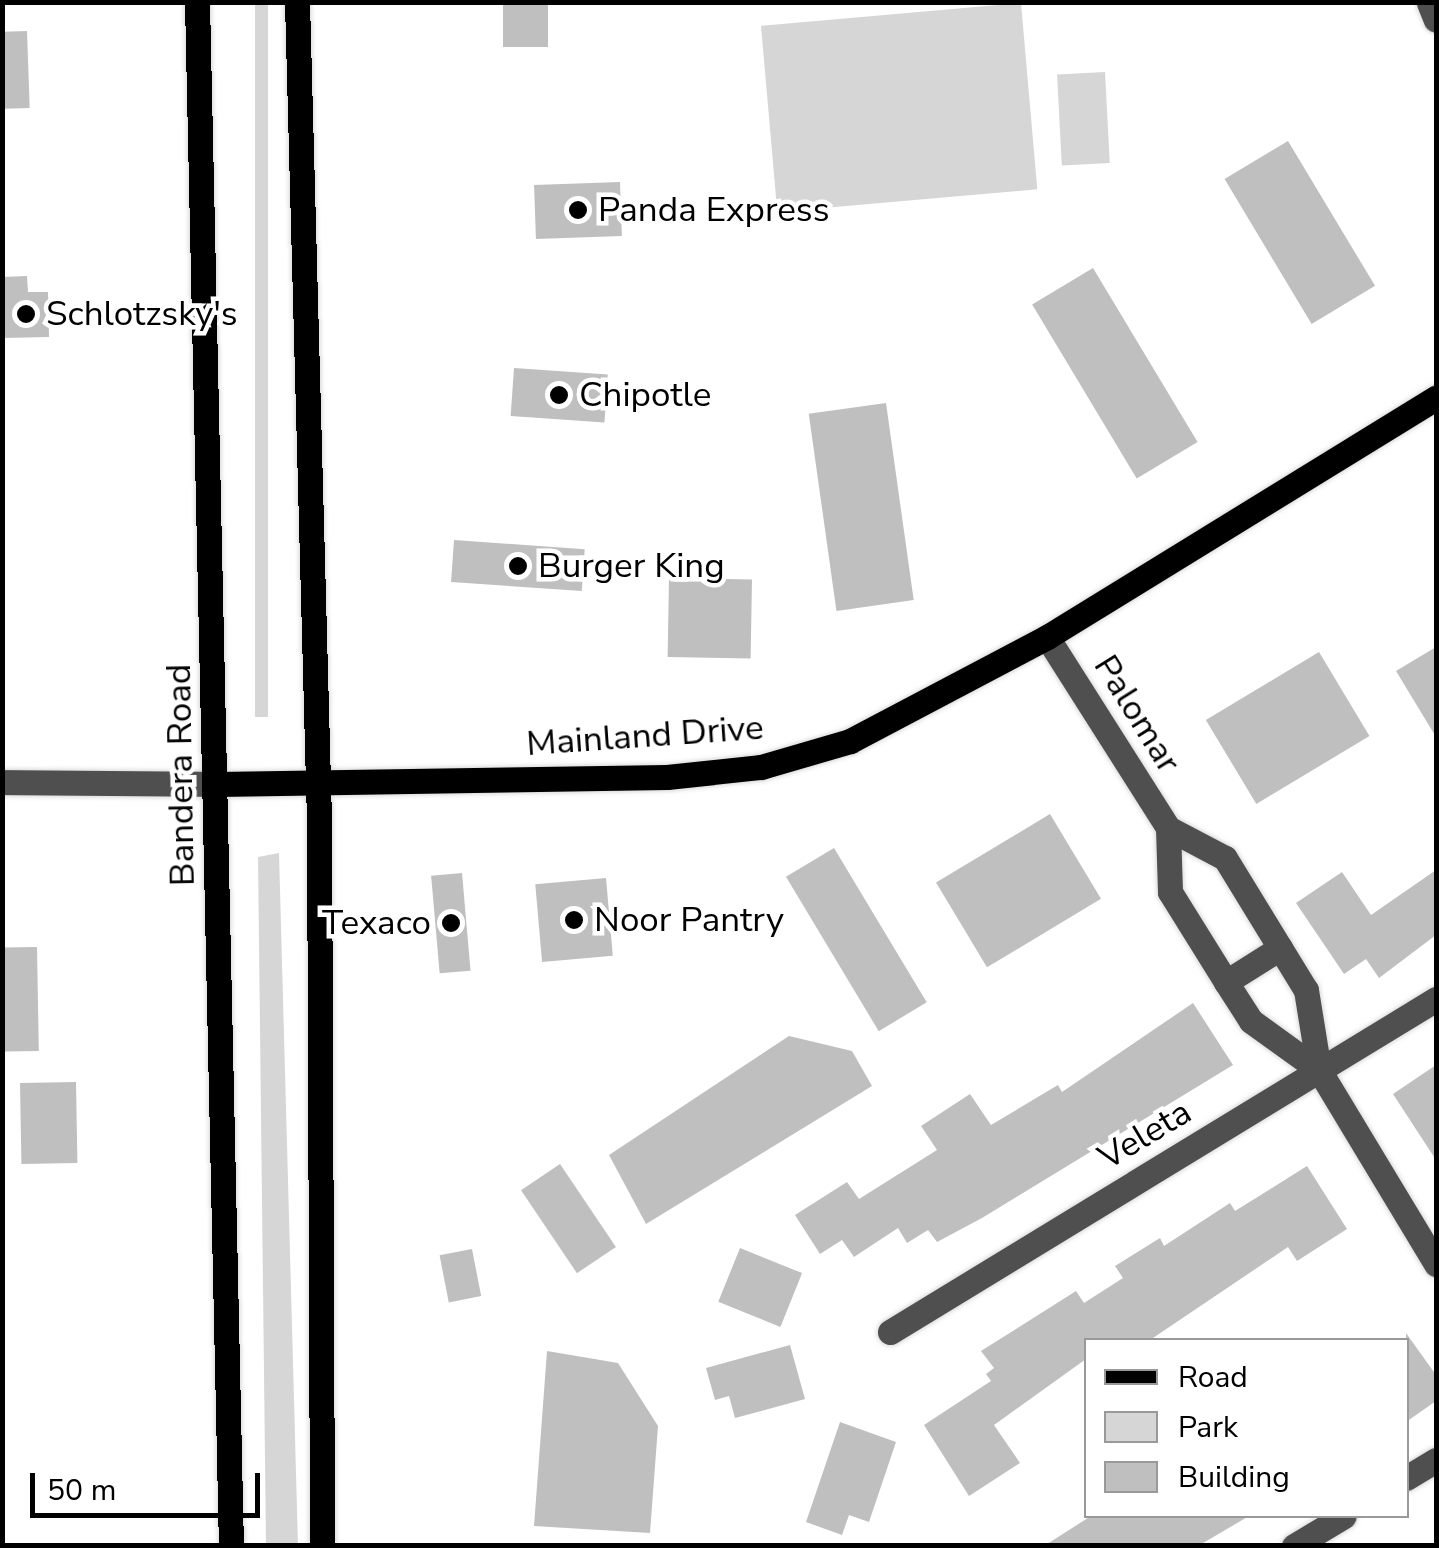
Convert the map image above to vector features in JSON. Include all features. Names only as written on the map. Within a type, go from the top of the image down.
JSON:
[{"type":"main road","name":"Bandera Road","points":[[198,2],[231,1546]]},
{"type":"main road","points":[[297,2],[318,784],[322,1546]]},
{"type":"main road","name":"Mainland Drive","points":[[217,784],[600,781],[761,767],[879,728],[1047,637],[1436,398]]},
{"type":"street","points":[[1429,3],[1436,20]]},
{"type":"street","name":"Palomar","points":[[1047,637],[1168,828],[1225,858],[1306,990],[1319,1070],[1436,1264]]},
{"type":"street","name":"Mainland Drive","points":[[2,782],[217,784]]},
{"type":"street","name":"Palomar","points":[[1168,828],[1170,892],[1250,1021],[1319,1070]]},
{"type":"street","points":[[1226,982],[1280,948]]},
{"type":"street","name":"Veleta","points":[[890,1332],[1436,998]]},
{"type":"street","points":[[1409,1476],[1436,1460]]},
{"type":"street","points":[[1294,1546],[1341,1518]]},
{"type":"green space","points":[[255,3],[268,3],[268,717],[255,717]]},
{"type":"green space","points":[[1021,3],[1037,189],[777,212],[761,26]]},
{"type":"green space","points":[[1105,72],[1110,163],[1062,165],[1057,75]]},
{"type":"green space","points":[[279,853],[298,1546],[266,1545],[258,857]]},
{"type":"building","points":[[503,2],[548,2],[548,47],[503,47]]},
{"type":"building","points":[[27,31],[30,108],[5,109],[2,32]]},
{"type":"building","points":[[1288,141],[1375,286],[1312,324],[1225,179]]},
{"type":"building","name":"Panda Express","points":[[620,182],[622,236],[536,239],[534,185]]},
{"type":"building","points":[[1093,268],[1198,442],[1137,479],[1032,305]]},
{"type":"building","name":"Schlotzsky's","points":[[27,276],[28,292],[48,292],[49,337],[2,338],[2,277]]},
{"type":"building","name":"Chipotle","points":[[514,368],[608,375],[604,422],[511,416]]},
{"type":"building","points":[[886,403],[914,600],[836,611],[809,414]]},
{"type":"building","name":"Burger King","points":[[454,540],[585,549],[582,591],[451,582]]},
{"type":"building","points":[[669,578],[752,579],[751,658],[668,657]]},
{"type":"building","points":[[1436,647],[1436,737],[1396,671]]},
{"type":"building","points":[[1319,652],[1369,736],[1256,804],[1206,720]]},
{"type":"building","points":[[1050,814],[1101,899],[987,967],[936,883]]},
{"type":"building","points":[[834,848],[927,1002],[879,1031],[786,877]]},
{"type":"building","points":[[1436,870],[1436,935],[1379,978],[1366,959],[1344,974],[1296,903],[1342,872],[1371,915]]},
{"type":"building","name":"Texaco","points":[[462,873],[471,971],[440,973],[431,876]]},
{"type":"building","name":"Noor Pantry","points":[[606,878],[613,956],[542,962],[535,884]]},
{"type":"building","points":[[37,947],[39,1051],[4,1052],[2,948]]},
{"type":"building","points":[[1193,1003],[1233,1065],[937,1242],[928,1230],[907,1243],[898,1228],[854,1257],[842,1240],[820,1254],[795,1215],[847,1182],[859,1199],[937,1150],[921,1126],[970,1094],[991,1125],[1058,1085],[1062,1092]]},
{"type":"building","points":[[789,1036],[852,1051],[872,1086],[646,1224],[609,1155]]},
{"type":"building","points":[[1436,1065],[1436,1160],[1393,1094]]},
{"type":"building","points":[[76,1082],[77,1163],[21,1164],[20,1083]]},
{"type":"building","points":[[560,1164],[616,1247],[577,1273],[521,1190]]},
{"type":"building","points":[[1307,1166],[1347,1229],[1297,1261],[1288,1247],[1153,1338],[1084,1338],[1084,1360],[994,1425],[1020,1463],[969,1496],[924,1425],[991,1381],[986,1374],[994,1368],[981,1351],[1076,1291],[1084,1303],[1123,1278],[1115,1266],[1160,1238],[1164,1246],[1230,1203],[1235,1211]]},
{"type":"building","points":[[740,1248],[802,1273],[780,1327],[718,1302]]},
{"type":"building","points":[[472,1249],[481,1296],[449,1302],[440,1255]]},
{"type":"building","points":[[1406,1333],[1436,1375],[1436,1401],[1409,1420],[1409,1338]]},
{"type":"building","points":[[790,1345],[805,1399],[735,1418],[729,1396],[715,1400],[706,1368]]},
{"type":"building","points":[[547,1351],[618,1363],[658,1426],[650,1533],[534,1526]]},
{"type":"building","points":[[840,1422],[896,1442],[869,1522],[849,1515],[842,1535],[806,1522]]},
{"type":"building","points":[[1088,1518],[1246,1518],[1198,1546],[1044,1546]]},
{"type":"place","name":"Panda Express","points":[[578,210]]},
{"type":"place","name":"Schlotzsky's","points":[[26,314]]},
{"type":"place","name":"Chipotle","points":[[559,395]]},
{"type":"place","name":"Burger King","points":[[518,566]]},
{"type":"place","name":"Noor Pantry","points":[[574,920]]},
{"type":"place","name":"Texaco","points":[[451,923]]}]
